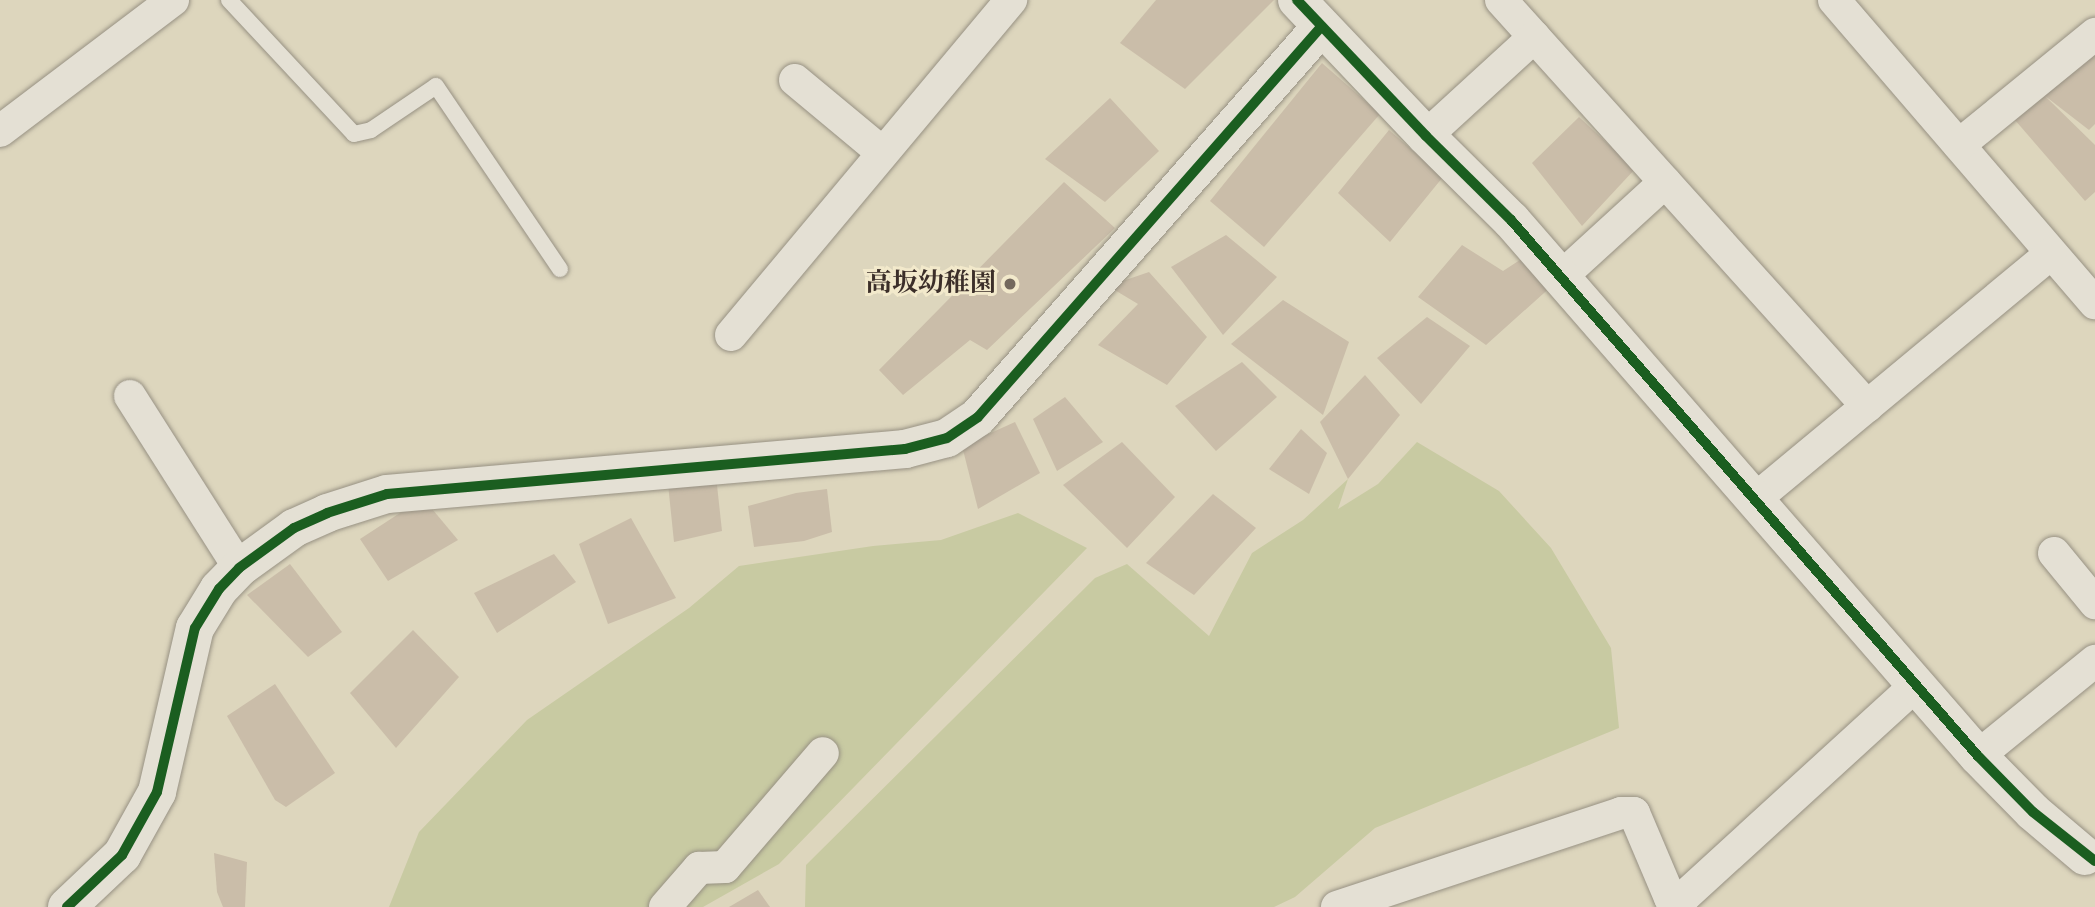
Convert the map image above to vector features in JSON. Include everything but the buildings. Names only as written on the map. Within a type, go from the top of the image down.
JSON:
[{"type":"street","points":[[0,131],[173,0]]},
{"type":"street","points":[[731,335],[1011,0]]},
{"type":"street","points":[[1501,0],[1867,406]]},
{"type":"street","points":[[1834,0],[2095,303]]},
{"type":"street","points":[[67,907],[122,855],[157,792],[195,628],[219,589],[239,568],[294,528],[327,513],[387,494],[905,449],[947,438],[978,417],[1309,13],[1426,136],[1511,220],[1978,756],[2033,812],[2090,858]]},
{"type":"street","points":[[1959,145],[2095,34]]},
{"type":"street","points":[[1426,136],[1534,37]]},
{"type":"street","points":[[795,80],[883,153]]},
{"type":"street","points":[[1561,277],[1665,182]]},
{"type":"street","points":[[1754,500],[2051,253]]},
{"type":"street","points":[[130,396],[239,568]]},
{"type":"street","points":[[2053,552],[2095,603]]},
{"type":"street","points":[[1978,756],[2095,661]]},
{"type":"street","points":[[1337,907],[1621,813],[1634,813],[1670,898],[1686,895],[1915,686]]},
{"type":"street","points":[[666,907],[699,868],[725,867],[823,753]]},
{"type":"lane","points":[[229,0],[354,134],[371,130],[436,86],[560,269]]},
{"type":"green space","points":[[1417,442],[1499,491],[1551,548],[1611,648],[1619,728],[1375,828],[1295,897],[1274,907],[805,907],[806,865],[1095,578],[1127,564],[1209,636],[1252,553],[1303,520],[1348,479],[1338,509],[1378,484]]},
{"type":"green space","points":[[1018,513],[1087,548],[779,864],[703,907],[389,907],[419,832],[527,720],[689,608],[739,566],[873,546],[941,540]]},
{"type":"cycle path","points":[[1297,0],[1426,136],[1511,220],[1978,756],[2033,812],[2095,861]]},
{"type":"cycle path","points":[[67,907],[122,855],[157,792],[195,628],[219,589],[239,568],[294,528],[327,513],[387,494],[905,449],[947,438],[978,417],[1321,27]]},
{"type":"place","name":"高坂幼稚園","points":[[1010,284]]}]
